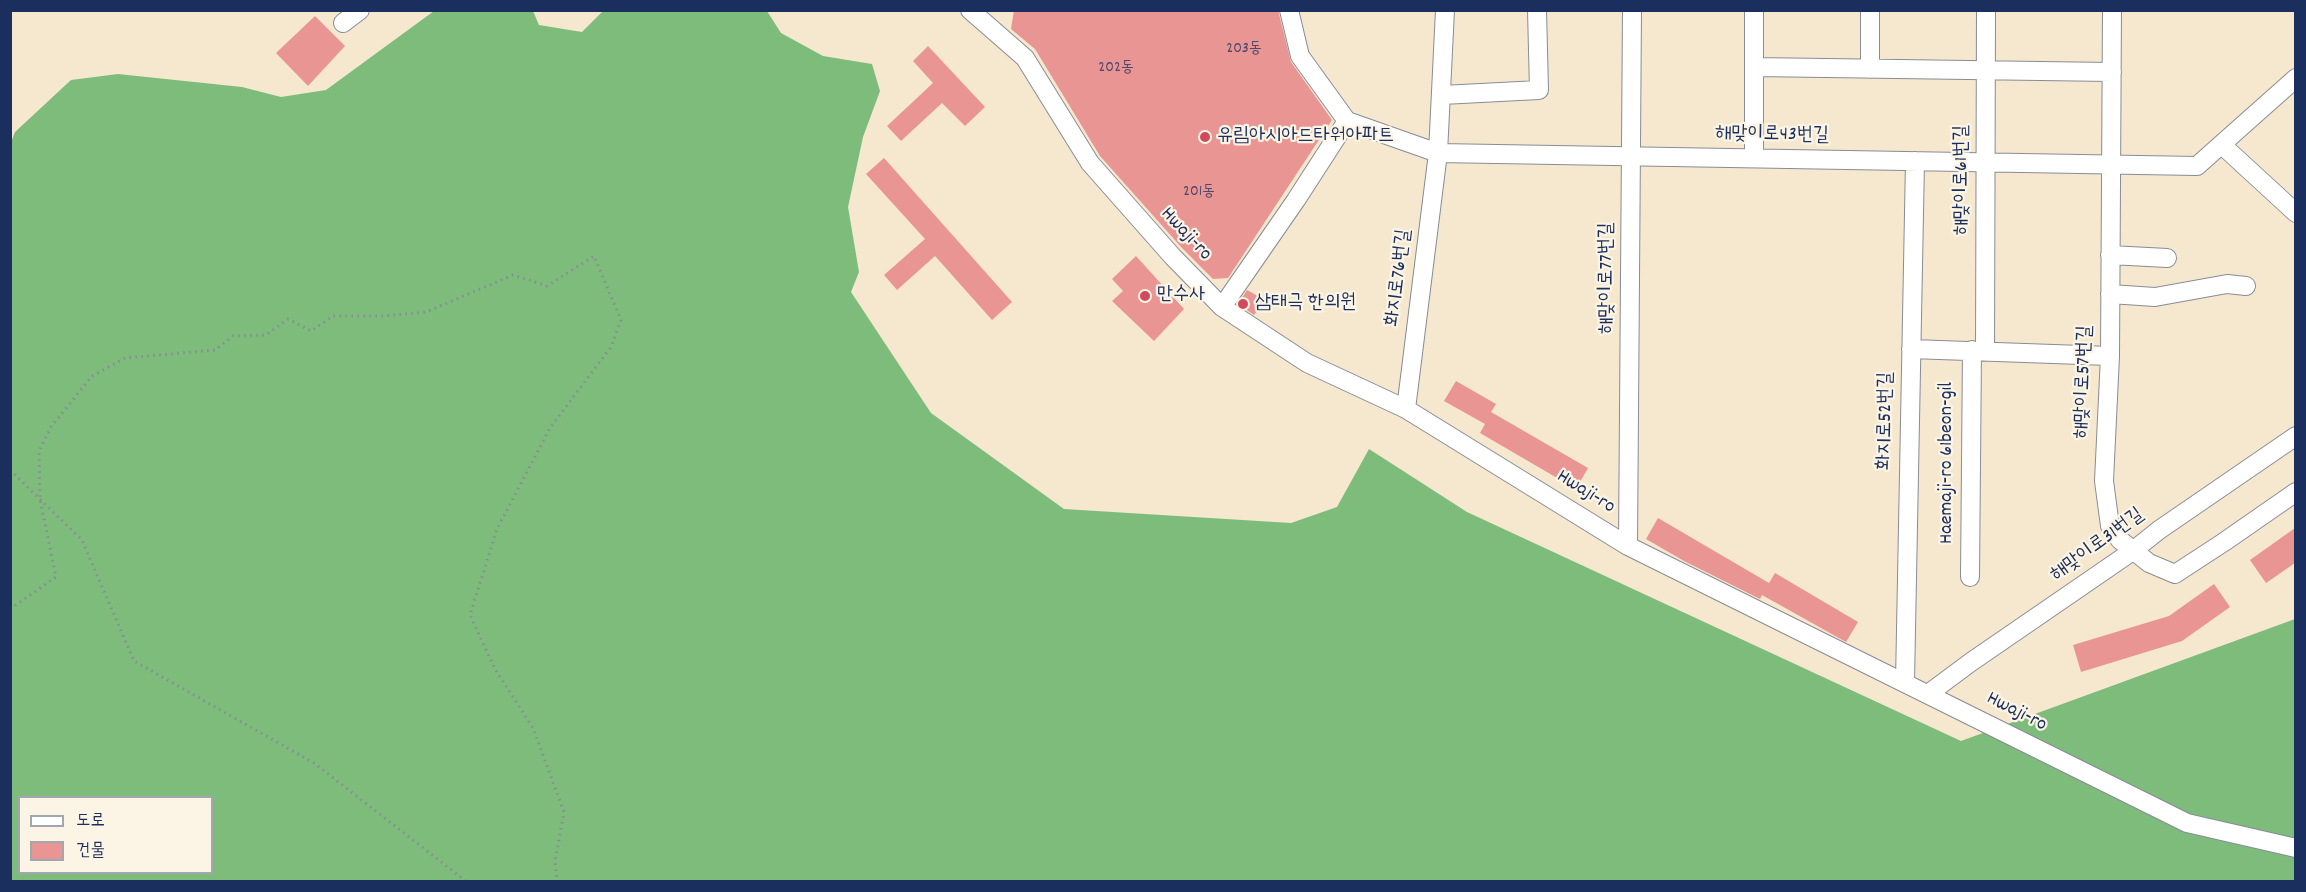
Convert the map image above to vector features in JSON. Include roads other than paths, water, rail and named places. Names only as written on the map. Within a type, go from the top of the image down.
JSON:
[{"type":"street","points":[[343,23],[360,10]]},
{"type":"street","name":"Hwaji-ro","points":[[970,10],[1025,58],[1090,163],[1173,257],[1222,307],[1307,363],[1406,409],[1628,546],[2187,823],[2295,848]]},
{"type":"street","points":[[1222,307],[1347,121],[1300,56],[1289,10]]},
{"type":"street","name":"화지로76번길","points":[[1406,409],[1438,153],[1444,10]]},
{"type":"street","points":[[1442,95],[1539,90],[1537,10]]},
{"type":"street","name":"해맞이로77번길","points":[[1628,546],[1632,10]]},
{"type":"street","points":[[1754,10],[1754,158]]},
{"type":"street","points":[[1870,10],[1870,69]]},
{"type":"street","name":"해맞이로61번길","points":[[1978,350],[1986,163],[1986,10]]},
{"type":"street","name":"해맞이로57번길","points":[[2112,10],[2110,356],[2104,481],[2110,526],[2120,540],[2149,563],[2175,574],[2224,543],[2295,492]]},
{"type":"street","points":[[1754,67],[2112,72]]},
{"type":"street","name":"해맞이로43번길","points":[[1347,121],[1438,153],[2197,166],[2295,78]]},
{"type":"street","points":[[2222,145],[2295,213]]},
{"type":"street","name":"화지로52번길","points":[[1905,682],[1915,161]]},
{"type":"street","points":[[2110,255],[2167,258]]},
{"type":"street","points":[[2110,294],[2155,297],[2227,284],[2246,286]]},
{"type":"street","points":[[1911,349],[2110,356]]},
{"type":"street","name":"Haemaji-ro 61beon-gil","points":[[1970,577],[1978,350]]},
{"type":"street","name":"해맞이로31번길","points":[[1928,694],[2295,436]]},
{"type":"place","name":"유림아시아드타워아파트","points":[[1205,137]]},
{"type":"place","name":"만수사","points":[[1145,296]]},
{"type":"place","name":"삼태극 한의원","points":[[1243,304]]}]
